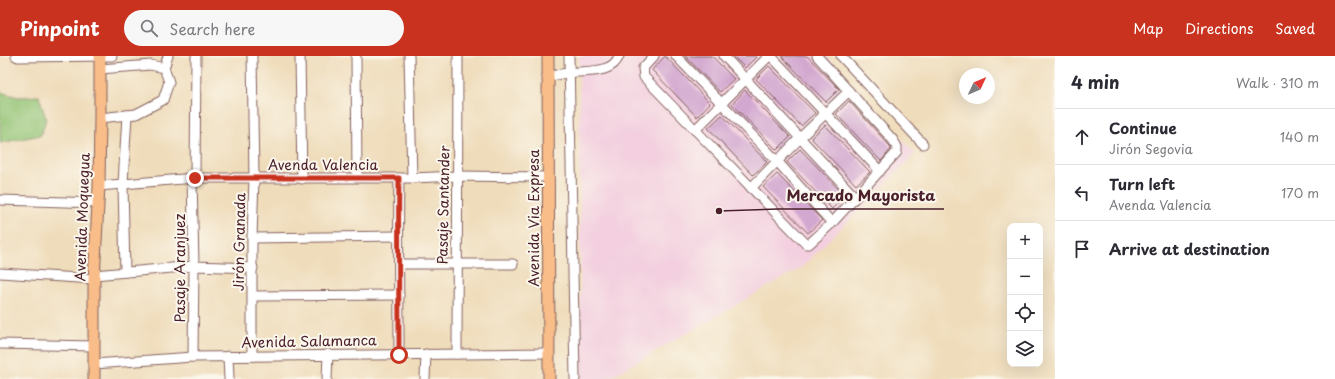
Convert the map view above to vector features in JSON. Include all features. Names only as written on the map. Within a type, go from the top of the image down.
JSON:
[{"type":"main road","name":"Avenida Moquegua","points":[[94,379],[94,277],[99,186],[100,56]]},
{"type":"main road","name":"Avenida Via Expresa","points":[[548,56],[547,177],[549,379]]},
{"type":"street","points":[[16,56],[112,56]]},
{"type":"street","points":[[100,118],[136,114],[163,100],[169,82],[164,68],[168,56]]},
{"type":"street","name":"Pasaje Aranjuez","points":[[193,357],[196,56]]},
{"type":"street","name":"Jirón Granada","points":[[252,56],[254,178],[252,238],[252,356]]},
{"type":"street","points":[[300,56],[302,179]]},
{"type":"street","points":[[356,56],[357,177]]},
{"type":"street","points":[[409,56],[412,178]]},
{"type":"street","name":"Pasaje Santander","points":[[457,354],[458,56]]},
{"type":"street","points":[[569,56],[575,379]]},
{"type":"street","points":[[547,77],[570,72],[579,73],[604,69],[614,64],[619,56]]},
{"type":"street","points":[[654,56],[643,68],[644,77],[806,244],[809,244],[832,223],[897,152],[897,147],[893,140],[817,56]]},
{"type":"street","points":[[676,56],[777,161],[832,223]]},
{"type":"street","points":[[724,56],[856,197]]},
{"type":"street","points":[[695,130],[770,56],[880,171]]},
{"type":"street","points":[[841,56],[923,144]]},
{"type":"street","points":[[100,69],[151,65],[164,68]]},
{"type":"street","points":[[751,188],[849,91]]},
{"type":"street","points":[[125,272],[123,184],[127,115]]},
{"type":"street","name":"Avenda Valencia","points":[[99,186],[194,178],[302,179],[458,176],[547,177]]},
{"type":"street","points":[[399,178],[399,355]]},
{"type":"street","points":[[0,200],[98,203]]},
{"type":"street","points":[[252,238],[398,236]]},
{"type":"street","points":[[399,264],[513,264]]},
{"type":"street","points":[[0,273],[94,277],[125,272],[194,266],[253,268]]},
{"type":"street","points":[[253,296],[399,295]]},
{"type":"street","points":[[0,344],[94,346]]},
{"type":"street","name":"Avenida Salamanca","points":[[94,364],[228,356],[549,353]]},
{"type":"street","points":[[328,354],[328,379]]},
{"type":"street","points":[[426,354],[426,379]]},
{"type":"street","points":[[228,356],[229,379]]},
{"type":"shaded area","points":[[579,56],[826,56],[915,154],[802,267],[607,379],[581,379]]},
{"type":"green space","points":[[0,92],[18,97],[39,96],[46,119],[41,135],[0,143]]},
{"type":"building","points":[[665,56],[710,103],[697,117],[652,70]]},
{"type":"building","points":[[685,56],[712,56],[734,79],[720,92]]},
{"type":"building","points":[[733,56],[757,56],[745,68]]},
{"type":"building","points":[[781,56],[807,56],[839,89],[826,102]]},
{"type":"building","points":[[769,66],[815,113],[801,126],[756,79]]},
{"type":"building","points":[[745,90],[790,137],[777,150],[732,104]]},
{"type":"building","points":[[849,101],[891,149],[881,161],[836,114]]},
{"type":"building","points":[[722,115],[767,162],[753,175],[708,128]]},
{"type":"building","points":[[825,125],[870,172],[856,185],[811,138]]},
{"type":"building","points":[[800,149],[845,196],[832,209],[787,162]]},
{"type":"building","points":[[777,174],[822,220],[808,233],[763,187]]},
{"type":"place","name":"Mercado Mayorista","points":[[719,211]]},
{"type":"route","points":[[195,178],[399,178],[399,355]]}]
